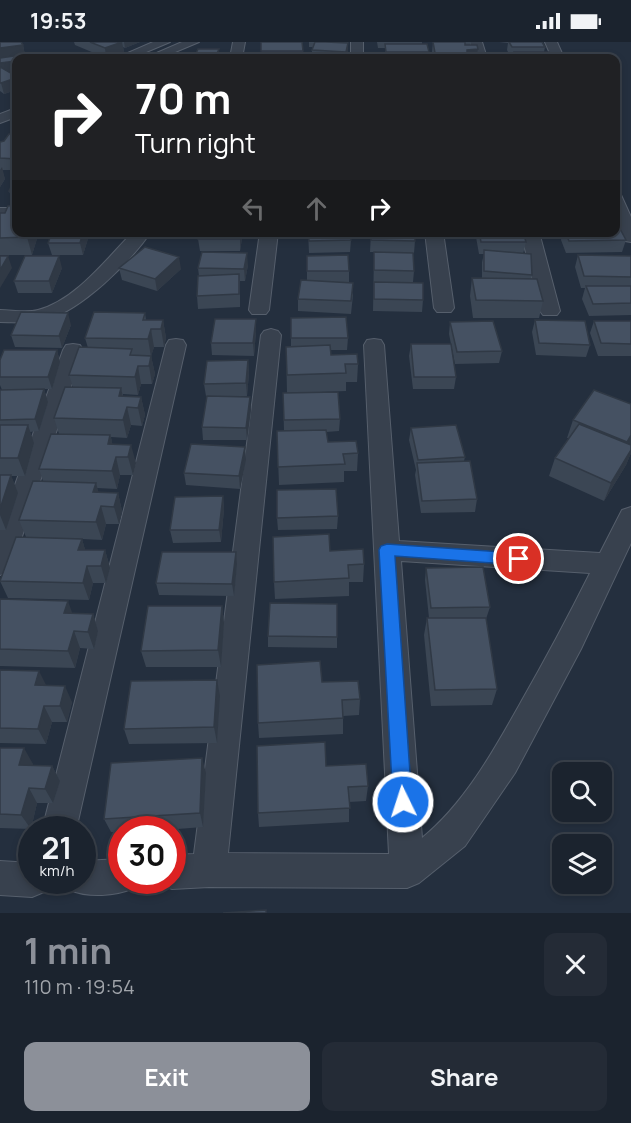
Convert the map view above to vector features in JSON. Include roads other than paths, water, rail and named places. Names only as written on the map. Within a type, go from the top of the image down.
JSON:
[{"type":"street","points":[[132,54],[164,42]]},
{"type":"street","points":[[162,54],[193,42]]},
{"type":"street","points":[[620,211],[631,237]]},
{"type":"street","points":[[0,316],[39,315],[72,302],[138,237]]},
{"type":"street","points":[[259,310],[268,237]]},
{"type":"street","points":[[435,237],[444,308]]},
{"type":"street","points":[[531,237],[550,311]]},
{"type":"street","points":[[208,870],[271,335]]},
{"type":"street","points":[[62,816],[176,345]]},
{"type":"street","points":[[374,345],[407,871]]},
{"type":"street","points":[[0,564],[73,350]]},
{"type":"street","points":[[186,871],[407,871],[453,834],[504,762],[571,640],[631,517]]},
{"type":"street","points":[[387,550],[608,564]]},
{"type":"street","points":[[0,878],[18,879]]}]
